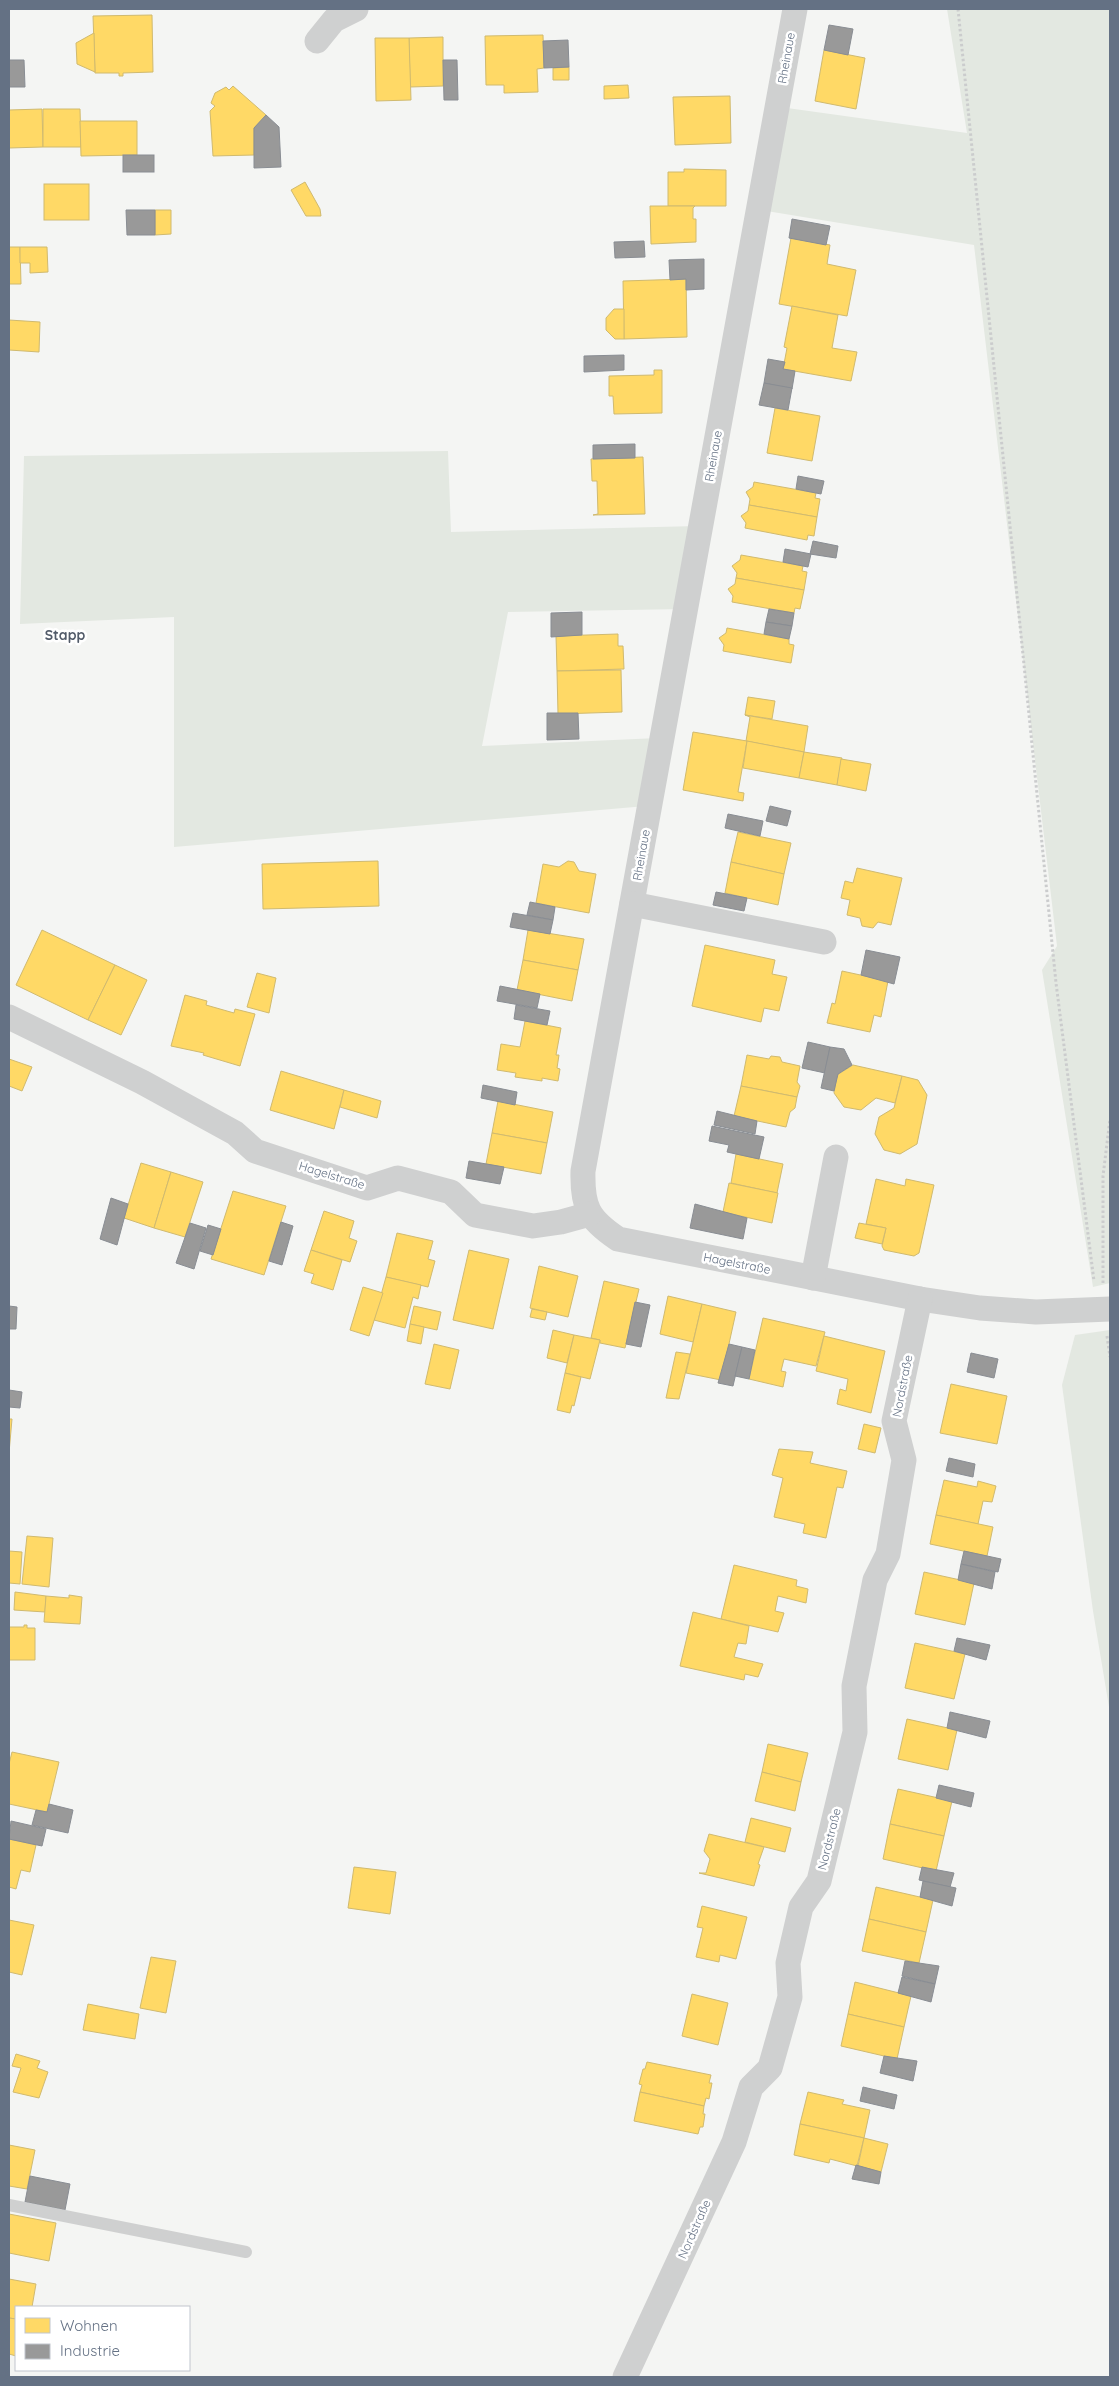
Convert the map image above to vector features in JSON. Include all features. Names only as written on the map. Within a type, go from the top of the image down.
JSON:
[{"type":"street","points":[[317,41],[334,20],[356,9]]},
{"type":"street","name":"Rheinaue","points":[[590,1214],[582,1196],[583,1171],[795,9]]},
{"type":"street","points":[[632,904],[824,942]]},
{"type":"street","name":"Hagelstraße","points":[[9,1017],[142,1082],[235,1133],[255,1151],[367,1188],[398,1178],[451,1192],[475,1216],[532,1226],[561,1222],[590,1214],[603,1229],[618,1239],[920,1299],[980,1308],[1036,1312],[1103,1309]]},
{"type":"street","points":[[813,1278],[836,1157]]},
{"type":"street","name":"Nordstraße","points":[[625,2377],[734,2142],[751,2087],[770,2068],[790,1997],[788,1962],[801,1906],[819,1881],[855,1732],[854,1686],[875,1580],[888,1554],[904,1460],[894,1421],[920,1299]]},
{"type":"lane","points":[[9,2205],[246,2252]]},
{"type":"path","points":[[958,9],[1056,983],[1103,1309]]},
{"type":"path","points":[[1103,1309],[1102,1176],[1110,1119]]},
{"type":"shaded area","points":[[947,9],[1110,9],[1110,1283],[1093,1287],[1042,970],[1057,946],[974,245],[761,210],[780,107],[967,133]]},
{"type":"shaded area","points":[[448,451],[451,532],[698,526],[684,609],[508,612],[482,746],[658,738],[646,806],[174,847],[174,617],[20,624],[24,456]]},
{"type":"shaded area","points":[[1110,1330],[1110,1713],[1093,1611],[1062,1385],[1075,1335]]},
{"type":"building: Wohnen","points":[[152,15],[153,72],[123,73],[123,76],[119,76],[119,73],[95,73],[93,16]]},
{"type":"building: Wohnen","points":[[94,33],[95,72],[77,64],[76,43]]},
{"type":"building: Wohnen","points":[[543,35],[544,68],[537,69],[538,92],[504,93],[504,85],[486,85],[485,36]]},
{"type":"building: Wohnen","points":[[443,37],[443,86],[410,87],[409,38]]},
{"type":"building: Wohnen","points":[[375,38],[409,38],[411,100],[376,101]]},
{"type":"building: Wohnen","points":[[824,50],[865,58],[856,109],[815,101]]},
{"type":"building: Wohnen","points":[[569,67],[569,80],[553,80],[553,68]]},
{"type":"building: Wohnen","points":[[628,85],[629,98],[604,99],[604,86]]},
{"type":"building: Wohnen","points":[[233,86],[266,115],[254,128],[254,155],[213,156],[210,111],[215,106],[211,103],[215,93],[226,87],[229,90]]},
{"type":"building: Wohnen","points":[[730,96],[731,143],[675,145],[673,97]]},
{"type":"building: Wohnen","points":[[42,109],[43,147],[9,148],[9,110]]},
{"type":"building: Wohnen","points":[[43,109],[80,109],[81,147],[43,147]]},
{"type":"building: Wohnen","points":[[80,121],[137,121],[137,155],[81,156]]},
{"type":"building: Wohnen","points":[[684,169],[726,170],[726,206],[668,206],[668,172],[684,172]]},
{"type":"building: Wohnen","points":[[305,182],[320,209],[321,216],[306,216],[291,190]]},
{"type":"building: Wohnen","points":[[44,184],[89,184],[89,220],[44,220]]},
{"type":"building: Wohnen","points":[[650,206],[695,206],[693,208],[693,219],[696,219],[696,242],[651,244]]},
{"type":"building: Wohnen","points":[[155,210],[171,210],[171,234],[155,235]]},
{"type":"building: Wohnen","points":[[791,238],[830,245],[827,264],[856,270],[847,316],[779,304]]},
{"type":"building: Wohnen","points":[[9,247],[20,247],[21,284],[9,284]]},
{"type":"building: Wohnen","points":[[20,247],[47,247],[48,272],[30,273],[30,263],[20,263]]},
{"type":"building: Wohnen","points":[[686,279],[687,337],[624,339],[623,281]]},
{"type":"building: Wohnen","points":[[792,306],[838,315],[832,348],[857,352],[851,381],[783,369],[787,348],[784,347]]},
{"type":"building: Wohnen","points":[[614,309],[624,309],[624,339],[615,339],[606,330],[606,318]]},
{"type":"building: Wohnen","points":[[9,320],[40,322],[39,352],[9,350]]},
{"type":"building: Wohnen","points":[[654,370],[662,370],[662,413],[614,414],[613,396],[609,396],[609,376],[654,375]]},
{"type":"building: Wohnen","points":[[775,408],[820,416],[812,461],[767,453]]},
{"type":"building: Wohnen","points":[[643,457],[645,514],[593,515],[598,514],[597,481],[592,481],[591,459]]},
{"type":"building: Wohnen","points":[[754,482],[816,493],[815,498],[820,499],[817,517],[749,505],[750,499],[746,492],[753,487]]},
{"type":"building: Wohnen","points":[[749,505],[817,517],[814,536],[808,535],[807,540],[745,528],[746,523],[741,516],[748,511]]},
{"type":"building: Wohnen","points":[[741,555],[803,566],[802,571],[807,572],[804,590],[736,578],[737,573],[732,566],[740,560]]},
{"type":"building: Wohnen","points":[[736,578],[804,590],[800,609],[795,608],[794,613],[732,602],[733,596],[728,589],[735,584]]},
{"type":"building: Wohnen","points":[[727,628],[789,639],[789,644],[794,645],[791,663],[723,651],[724,645],[719,638],[726,633]]},
{"type":"building: Wohnen","points":[[618,634],[618,646],[623,646],[624,669],[557,671],[556,636]]},
{"type":"building: Wohnen","points":[[621,670],[622,712],[558,714],[557,671]]},
{"type":"building: Wohnen","points":[[748,697],[775,701],[772,719],[745,715]]},
{"type":"building: Wohnen","points":[[745,715],[808,726],[804,752],[746,741],[750,717]]},
{"type":"building: Wohnen","points":[[693,732],[747,741],[738,792],[744,793],[743,801],[683,790]]},
{"type":"building: Wohnen","points":[[747,741],[804,752],[799,778],[743,768]]},
{"type":"building: Wohnen","points":[[804,752],[842,758],[837,785],[799,778]]},
{"type":"building: Wohnen","points":[[841,759],[871,764],[866,791],[837,785]]},
{"type":"building: Wohnen","points":[[738,832],[791,843],[784,874],[731,862]]},
{"type":"building: Wohnen","points":[[378,861],[379,906],[263,909],[262,864]]},
{"type":"building: Wohnen","points":[[568,861],[574,862],[579,871],[596,874],[589,913],[536,903],[543,864],[559,867]]},
{"type":"building: Wohnen","points":[[731,862],[784,874],[778,905],[725,893]]},
{"type":"building: Wohnen","points":[[857,868],[902,878],[891,925],[878,922],[873,928],[862,926],[860,918],[847,915],[850,900],[841,898],[845,881],[853,883]]},
{"type":"building: Wohnen","points":[[42,930],[115,965],[88,1020],[16,985]]},
{"type":"building: Wohnen","points":[[528,930],[584,939],[578,970],[523,960]]},
{"type":"building: Wohnen","points":[[705,945],[775,960],[772,974],[787,977],[779,1011],[764,1008],[761,1022],[692,1006]]},
{"type":"building: Wohnen","points":[[523,960],[578,970],[572,1001],[517,990]]},
{"type":"building: Wohnen","points":[[115,965],[147,980],[121,1035],[88,1020]]},
{"type":"building: Wohnen","points":[[842,971],[888,981],[881,1017],[874,1015],[870,1032],[827,1023],[832,1003],[835,1004]]},
{"type":"building: Wohnen","points":[[257,973],[276,978],[269,1013],[247,1007]]},
{"type":"building: Wohnen","points":[[185,995],[207,1001],[206,1005],[234,1013],[235,1009],[255,1014],[240,1066],[203,1055],[204,1053],[171,1046]]},
{"type":"building: Wohnen","points":[[525,1021],[561,1028],[556,1055],[559,1055],[557,1068],[560,1069],[558,1081],[542,1078],[542,1081],[515,1077],[516,1073],[497,1070],[501,1044],[520,1047]]},
{"type":"building: Wohnen","points":[[747,1055],[769,1059],[771,1056],[780,1057],[782,1062],[800,1066],[797,1082],[800,1086],[797,1097],[741,1086]]},
{"type":"building: Wohnen","points":[[9,1059],[32,1067],[22,1091],[9,1086]]},
{"type":"building: Wohnen","points":[[853,1065],[902,1076],[895,1103],[876,1098],[861,1110],[844,1107],[834,1093],[837,1075]]},
{"type":"building: Wohnen","points":[[281,1071],[344,1090],[334,1129],[270,1110]]},
{"type":"building: Wohnen","points":[[902,1076],[918,1080],[927,1095],[917,1144],[900,1154],[884,1150],[875,1134],[879,1117],[894,1108]]},
{"type":"building: Wohnen","points":[[741,1086],[797,1097],[795,1108],[790,1112],[786,1127],[734,1116]]},
{"type":"building: Wohnen","points":[[344,1090],[381,1101],[377,1118],[340,1107]]},
{"type":"building: Wohnen","points":[[498,1101],[553,1112],[547,1143],[492,1133]]},
{"type":"building: Wohnen","points":[[492,1133],[547,1143],[541,1174],[486,1164]]},
{"type":"building: Wohnen","points":[[736,1154],[783,1164],[777,1193],[731,1183]]},
{"type":"building: Wohnen","points":[[141,1163],[171,1172],[154,1228],[124,1218]]},
{"type":"building: Wohnen","points":[[171,1172],[203,1182],[185,1237],[154,1228]]},
{"type":"building: Wohnen","points":[[876,1179],[905,1186],[906,1179],[934,1185],[919,1253],[914,1256],[884,1250],[882,1246],[886,1228],[866,1224]]},
{"type":"building: Wohnen","points":[[729,1183],[778,1193],[772,1223],[723,1212]]},
{"type":"building: Wohnen","points":[[233,1191],[286,1206],[264,1275],[211,1259]]},
{"type":"building: Wohnen","points":[[324,1211],[354,1221],[349,1238],[357,1241],[350,1262],[311,1250]]},
{"type":"building: Wohnen","points":[[859,1223],[886,1228],[882,1244],[855,1238]]},
{"type":"building: Wohnen","points":[[397,1233],[433,1241],[428,1259],[435,1261],[428,1287],[386,1277]]},
{"type":"building: Wohnen","points":[[311,1250],[342,1260],[333,1290],[311,1283],[314,1274],[304,1271]]},
{"type":"building: Wohnen","points":[[469,1250],[509,1259],[493,1329],[453,1320]]},
{"type":"building: Wohnen","points":[[539,1266],[578,1276],[568,1317],[530,1308]]},
{"type":"building: Wohnen","points":[[386,1277],[421,1285],[418,1299],[413,1297],[405,1328],[374,1320]]},
{"type":"building: Wohnen","points":[[604,1281],[639,1289],[625,1348],[600,1343],[600,1340],[591,1338]]},
{"type":"building: Wohnen","points":[[363,1287],[383,1293],[369,1336],[350,1330]]},
{"type":"building: Wohnen","points":[[668,1296],[702,1304],[693,1342],[660,1334]]},
{"type":"building: Wohnen","points":[[702,1304],[736,1312],[721,1380],[686,1373]]},
{"type":"building: Wohnen","points":[[414,1306],[441,1312],[437,1330],[410,1324]]},
{"type":"building: Wohnen","points":[[532,1309],[547,1312],[545,1320],[530,1317]]},
{"type":"building: Wohnen","points":[[763,1318],[825,1332],[816,1366],[784,1359],[781,1371],[786,1372],[783,1387],[749,1379]]},
{"type":"building: Wohnen","points":[[410,1324],[424,1327],[421,1344],[407,1341]]},
{"type":"building: Wohnen","points":[[553,1330],[574,1335],[567,1363],[547,1358]]},
{"type":"building: Wohnen","points":[[574,1335],[600,1340],[590,1379],[565,1373]]},
{"type":"building: Wohnen","points":[[824,1336],[885,1351],[871,1413],[837,1404],[840,1389],[846,1391],[848,1379],[816,1371]]},
{"type":"building: Wohnen","points":[[434,1344],[459,1350],[450,1389],[425,1384]]},
{"type":"building: Wohnen","points":[[676,1352],[690,1354],[679,1399],[666,1398]]},
{"type":"building: Wohnen","points":[[565,1373],[581,1377],[574,1406],[572,1405],[570,1413],[557,1410]]},
{"type":"building: Wohnen","points":[[951,1384],[1007,1396],[997,1444],[940,1433]]},
{"type":"building: Wohnen","points":[[9,1419],[12,1419],[9,1453]]},
{"type":"building: Wohnen","points":[[864,1424],[881,1428],[875,1453],[858,1449]]},
{"type":"building: Wohnen","points":[[779,1449],[813,1452],[810,1463],[847,1471],[843,1488],[837,1487],[826,1538],[803,1533],[805,1524],[774,1517],[783,1478],[772,1475]]},
{"type":"building: Wohnen","points":[[944,1480],[977,1487],[978,1481],[996,1486],[992,1502],[983,1501],[978,1524],[936,1515]]},
{"type":"building: Wohnen","points":[[936,1515],[993,1527],[987,1556],[930,1544]]},
{"type":"building: Wohnen","points":[[27,1536],[53,1538],[49,1587],[22,1584]]},
{"type":"building: Wohnen","points":[[9,1551],[22,1552],[20,1584],[9,1583]]},
{"type":"building: Wohnen","points":[[734,1565],[797,1580],[796,1586],[808,1589],[806,1603],[778,1596],[775,1611],[784,1613],[778,1632],[721,1619]]},
{"type":"building: Wohnen","points":[[924,1572],[974,1583],[965,1625],[915,1614]]},
{"type":"building: Wohnen","points":[[15,1592],[46,1596],[45,1612],[14,1610]]},
{"type":"building: Wohnen","points":[[69,1595],[82,1597],[80,1624],[44,1622],[46,1596],[69,1598]]},
{"type":"building: Wohnen","points":[[693,1612],[749,1626],[746,1644],[738,1643],[734,1657],[763,1664],[758,1677],[745,1674],[744,1680],[680,1666]]},
{"type":"building: Wohnen","points":[[24,1625],[27,1625],[27,1628],[35,1628],[35,1660],[9,1660],[9,1627],[24,1627]]},
{"type":"building: Wohnen","points":[[915,1643],[965,1654],[954,1699],[905,1688]]},
{"type":"building: Wohnen","points":[[907,1719],[957,1730],[948,1770],[898,1759]]},
{"type":"building: Wohnen","points":[[768,1744],[808,1753],[801,1782],[762,1772]]},
{"type":"building: Wohnen","points":[[12,1752],[59,1762],[47,1812],[9,1804],[9,1764]]},
{"type":"building: Wohnen","points":[[762,1772],[801,1782],[795,1811],[755,1801]]},
{"type":"building: Wohnen","points":[[898,1789],[952,1801],[944,1836],[890,1824]]},
{"type":"building: Wohnen","points":[[751,1818],[791,1828],[785,1852],[745,1842]]},
{"type":"building: Wohnen","points":[[890,1824],[944,1836],[936,1871],[883,1859]]},
{"type":"building: Wohnen","points":[[709,1834],[764,1847],[758,1864],[760,1865],[754,1886],[699,1873],[706,1873],[710,1859],[704,1851]]},
{"type":"building: Wohnen","points":[[9,1839],[36,1845],[30,1872],[21,1870],[16,1889],[9,1887]]},
{"type":"building: Wohnen","points":[[354,1867],[396,1872],[390,1914],[348,1908]]},
{"type":"building: Wohnen","points":[[876,1887],[933,1900],[926,1932],[869,1919]]},
{"type":"building: Wohnen","points":[[702,1906],[747,1917],[736,1959],[720,1955],[719,1962],[696,1957],[703,1928],[697,1927]]},
{"type":"building: Wohnen","points":[[869,1919],[926,1932],[919,1963],[862,1951]]},
{"type":"building: Wohnen","points":[[9,1920],[34,1925],[22,1975],[9,1972]]},
{"type":"building: Wohnen","points":[[151,1957],[176,1961],[166,2013],[140,2008]]},
{"type":"building: Wohnen","points":[[855,1982],[911,1996],[904,2027],[848,2014]]},
{"type":"building: Wohnen","points":[[692,1994],[728,2003],[718,2045],[682,2036]]},
{"type":"building: Wohnen","points":[[88,2004],[139,2014],[135,2039],[83,2030]]},
{"type":"building: Wohnen","points":[[848,2014],[904,2027],[897,2059],[841,2046]]},
{"type":"building: Wohnen","points":[[16,2054],[40,2061],[37,2068],[48,2072],[39,2098],[13,2092],[21,2068],[12,2066]]},
{"type":"building: Wohnen","points":[[647,2062],[711,2075],[709,2083],[712,2083],[709,2099],[706,2098],[704,2106],[640,2092],[642,2085],[639,2084]]},
{"type":"building: Wohnen","points":[[640,2092],[704,2106],[703,2127],[700,2127],[698,2134],[634,2121]]},
{"type":"building: Wohnen","points":[[808,2092],[844,2100],[842,2104],[870,2110],[864,2138],[800,2124]]},
{"type":"building: Wohnen","points":[[800,2124],[864,2138],[857,2166],[830,2159],[829,2163],[794,2155]]},
{"type":"building: Wohnen","points":[[864,2138],[888,2144],[881,2172],[858,2166]]},
{"type":"building: Wohnen","points":[[9,2145],[35,2150],[27,2189],[9,2186]]},
{"type":"building: Wohnen","points":[[9,2214],[56,2223],[49,2261],[9,2253]]},
{"type":"building: Wohnen","points":[[9,2279],[36,2284],[32,2306],[15,2306],[15,2319],[9,2318]]},
{"type":"building: Wohnen","points":[[9,2318],[15,2319],[15,2356],[9,2354]]},
{"type":"building: Industrie","points":[[829,25],[853,29],[848,55],[824,50]]},
{"type":"building: Industrie","points":[[568,40],[569,67],[544,68],[543,41]]},
{"type":"building: Industrie","points":[[9,60],[24,60],[25,87],[9,87]]},
{"type":"building: Industrie","points":[[443,60],[457,60],[458,100],[444,100]]},
{"type":"building: Industrie","points":[[266,115],[279,127],[281,167],[254,168],[254,128]]},
{"type":"building: Industrie","points":[[123,155],[154,155],[154,172],[123,172]]},
{"type":"building: Industrie","points":[[126,210],[155,210],[155,235],[127,235]]},
{"type":"building: Industrie","points":[[792,219],[830,226],[826,245],[789,238]]},
{"type":"building: Industrie","points":[[644,241],[645,257],[615,258],[614,242]]},
{"type":"building: Industrie","points":[[704,259],[704,289],[686,290],[686,279],[670,280],[669,260]]},
{"type":"building: Industrie","points":[[624,355],[624,370],[584,372],[584,356]]},
{"type":"building: Industrie","points":[[768,359],[785,362],[783,369],[795,371],[792,389],[764,383]]},
{"type":"building: Industrie","points":[[764,383],[792,388],[788,410],[759,405]]},
{"type":"building: Industrie","points":[[635,444],[635,458],[593,459],[593,445]]},
{"type":"building: Industrie","points":[[798,476],[824,481],[821,494],[796,489]]},
{"type":"building: Industrie","points":[[813,541],[838,546],[836,558],[810,554]]},
{"type":"building: Industrie","points":[[785,549],[811,554],[808,567],[783,562]]},
{"type":"building: Industrie","points":[[769,609],[794,613],[792,626],[766,622]]},
{"type":"building: Industrie","points":[[582,612],[582,635],[551,637],[551,613]]},
{"type":"building: Industrie","points":[[766,622],[792,626],[789,639],[764,634]]},
{"type":"building: Industrie","points":[[547,713],[578,713],[579,739],[547,740]]},
{"type":"building: Industrie","points":[[770,806],[791,811],[787,826],[766,821]]},
{"type":"building: Industrie","points":[[728,814],[763,821],[760,836],[725,828]]},
{"type":"building: Industrie","points":[[716,892],[747,898],[744,911],[713,905]]},
{"type":"building: Industrie","points":[[530,902],[555,907],[553,920],[527,915]]},
{"type":"building: Industrie","points":[[513,913],[553,920],[550,934],[510,927]]},
{"type":"building: Industrie","points":[[866,950],[900,957],[894,984],[861,975]]},
{"type":"building: Industrie","points":[[500,986],[540,994],[537,1008],[497,1001]]},
{"type":"building: Industrie","points":[[516,1005],[550,1011],[547,1025],[514,1019]]},
{"type":"building: Industrie","points":[[808,1042],[830,1047],[825,1073],[802,1068]]},
{"type":"building: Industrie","points":[[830,1047],[844,1049],[852,1065],[838,1074],[834,1091],[821,1088]]},
{"type":"building: Industrie","points":[[483,1085],[517,1092],[515,1105],[481,1098]]},
{"type":"building: Industrie","points":[[717,1111],[757,1121],[755,1134],[714,1125]]},
{"type":"building: Industrie","points":[[712,1126],[764,1137],[759,1159],[727,1152],[729,1145],[709,1141]]},
{"type":"building: Industrie","points":[[469,1161],[504,1167],[500,1184],[466,1178]]},
{"type":"building: Industrie","points":[[111,1198],[128,1204],[117,1245],[100,1239]]},
{"type":"building: Industrie","points":[[695,1204],[747,1218],[743,1239],[690,1228]]},
{"type":"building: Industrie","points":[[281,1222],[293,1226],[282,1265],[269,1261]]},
{"type":"building: Industrie","points":[[190,1223],[206,1228],[194,1269],[176,1263]]},
{"type":"building: Industrie","points":[[208,1225],[221,1229],[213,1255],[200,1251]]},
{"type":"building: Industrie","points":[[635,1302],[650,1305],[641,1347],[626,1344]]},
{"type":"building: Industrie","points":[[9,1306],[17,1307],[16,1329],[9,1329]]},
{"type":"building: Industrie","points":[[729,1344],[742,1347],[733,1386],[718,1383]]},
{"type":"building: Industrie","points":[[742,1347],[755,1350],[749,1379],[735,1376]]},
{"type":"building: Industrie","points":[[971,1353],[998,1359],[994,1378],[967,1372]]},
{"type":"building: Industrie","points":[[9,1390],[22,1392],[20,1408],[9,1407]]},
{"type":"building: Industrie","points":[[949,1458],[975,1464],[973,1477],[946,1471]]},
{"type":"building: Industrie","points":[[964,1551],[1001,1559],[998,1572],[961,1564]]},
{"type":"building: Industrie","points":[[961,1564],[995,1572],[992,1589],[958,1580]]},
{"type":"building: Industrie","points":[[957,1638],[990,1645],[986,1660],[954,1651]]},
{"type":"building: Industrie","points":[[950,1712],[990,1721],[986,1738],[947,1728]]},
{"type":"building: Industrie","points":[[939,1785],[974,1793],[971,1807],[936,1798]]},
{"type":"building: Industrie","points":[[49,1804],[73,1810],[68,1833],[32,1825],[36,1810],[47,1812]]},
{"type":"building: Industrie","points":[[11,1821],[46,1829],[42,1846],[9,1839]]},
{"type":"building: Industrie","points":[[922,1867],[954,1873],[950,1887],[919,1880]]},
{"type":"building: Industrie","points":[[923,1881],[956,1888],[952,1906],[920,1897]]},
{"type":"building: Industrie","points":[[905,1961],[939,1966],[935,1984],[902,1976]]},
{"type":"building: Industrie","points":[[902,1977],[935,1984],[931,2002],[898,1993]]},
{"type":"building: Industrie","points":[[884,2056],[917,2061],[913,2081],[880,2073]]},
{"type":"building: Industrie","points":[[863,2087],[897,2095],[894,2109],[860,2101]]},
{"type":"building: Industrie","points":[[856,2165],[881,2172],[879,2184],[852,2179]]},
{"type":"building: Industrie","points":[[30,2176],[70,2184],[65,2210],[25,2202]]},
{"type":"district","name":"Stapp","points":[[65,635]]}]
